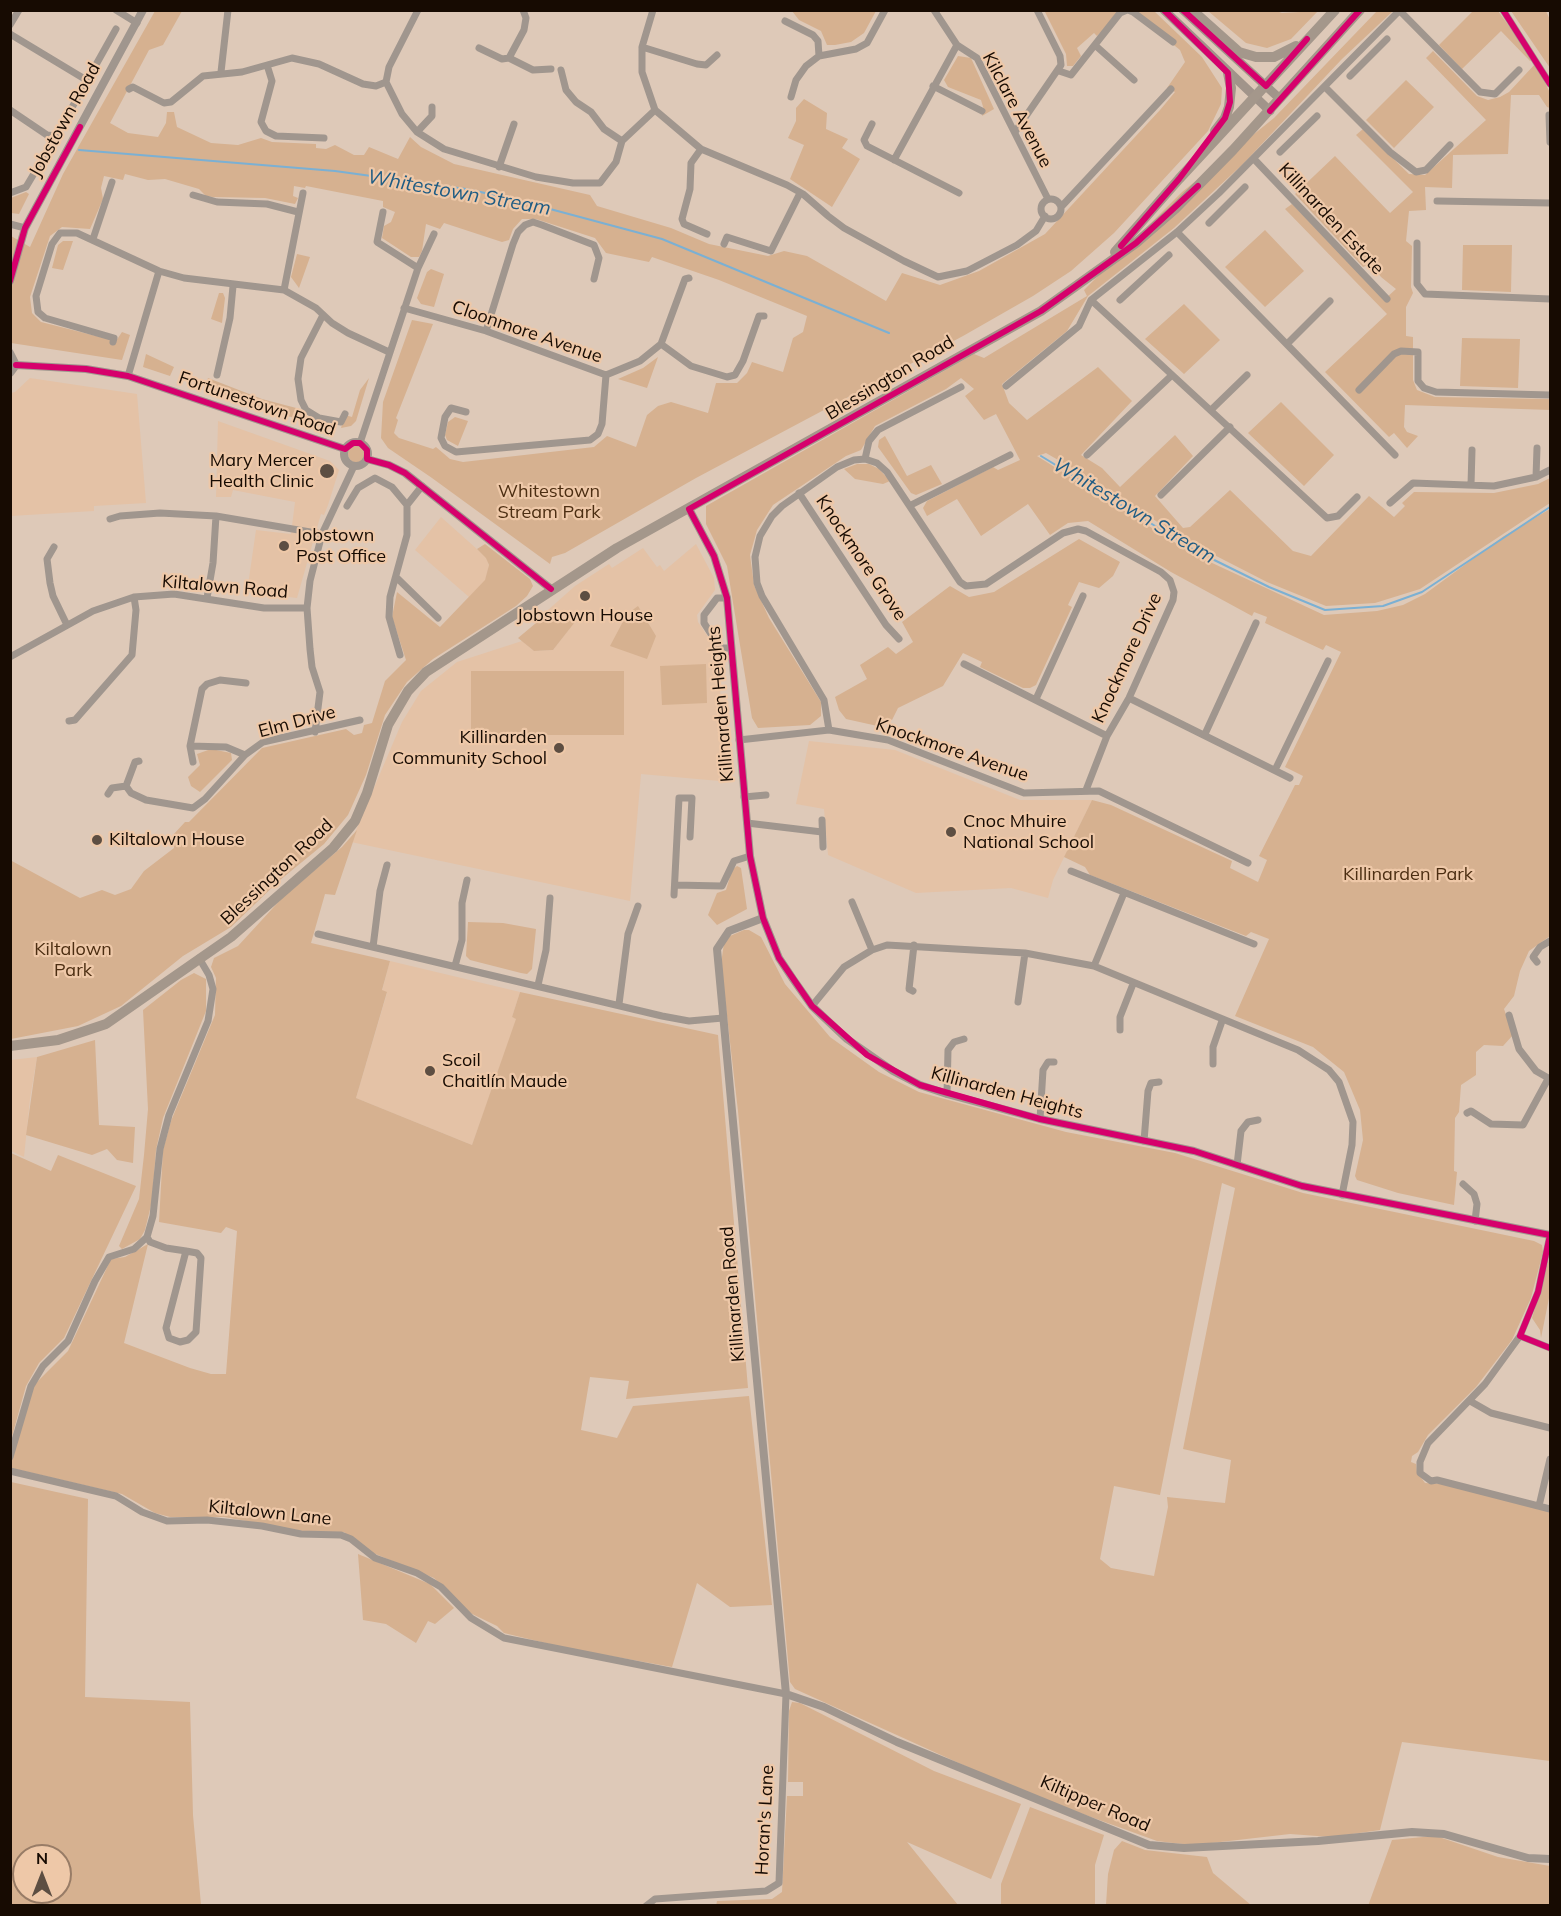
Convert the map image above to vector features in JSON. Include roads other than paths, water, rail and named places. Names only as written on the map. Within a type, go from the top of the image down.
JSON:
[{"type":"main road","points":[[1164,10],[1270,111]]},
{"type":"main road","points":[[1183,10],[1279,98]]},
{"type":"main road","points":[[1192,10],[1239,52],[1256,57],[1274,57],[1307,39]]},
{"type":"main road","name":"Blessington Road","points":[[1103,266],[1179,179],[1335,10]]},
{"type":"main road","name":"Blessington Road","points":[[10,1046],[58,1040],[106,1024],[231,937],[333,848],[355,821],[388,725],[408,691],[420,678],[464,645],[551,589],[688,509],[1041,311],[1136,243],[1174,209],[1270,111],[1279,98],[1360,10]]},
{"type":"main road","points":[[1179,179],[1225,118],[1230,102],[1228,73]]},
{"type":"street","points":[[10,25],[19,10]]},
{"type":"street","points":[[116,10],[137,23]]},
{"type":"street","name":"Jobstown Road","points":[[10,281],[25,228],[143,10]]},
{"type":"street","points":[[221,72],[228,10]]},
{"type":"street","points":[[509,58],[524,30],[526,18],[523,10]]},
{"type":"street","points":[[653,10],[642,47],[644,83],[655,110],[700,149],[800,193],[844,228],[916,268],[938,277],[967,271],[1017,245],[1036,231],[1045,216]]},
{"type":"street","points":[[791,98],[796,80],[806,66],[819,57],[855,49],[867,43],[885,10]]},
{"type":"street","name":"Kilclare Avenue","points":[[934,10],[957,45],[976,58],[1048,199]]},
{"type":"street","points":[[1015,132],[1059,71],[1060,56],[1037,10]]},
{"type":"street","points":[[1059,71],[1071,75],[1120,13],[1127,10],[1173,42]]},
{"type":"street","points":[[1503,10],[1551,84]]},
{"type":"street","points":[[418,11],[389,67],[386,82],[402,114],[417,132],[444,149],[499,167],[573,183],[600,183],[616,162],[622,141],[655,110]]},
{"type":"street","name":"Killinarden Estate","points":[[1006,386],[1079,326],[1091,300],[1178,232],[1219,193],[1400,11],[1480,92],[1495,94],[1519,70]]},
{"type":"street","points":[[785,21],[813,35],[818,41],[819,57]]},
{"type":"street","points":[[10,110],[47,135],[56,136],[116,29]]},
{"type":"street","points":[[10,34],[88,81]]},
{"type":"street","points":[[1350,76],[1387,39]]},
{"type":"street","points":[[894,160],[957,45]]},
{"type":"street","points":[[1096,46],[1134,80]]},
{"type":"street","points":[[642,47],[706,65],[717,55]]},
{"type":"street","points":[[479,48],[501,59],[509,58],[533,70],[551,69]]},
{"type":"street","points":[[1363,48],[1370,56]]},
{"type":"street","points":[[129,89],[133,87],[164,103],[171,102],[203,76],[221,72],[242,72],[292,58],[305,59],[363,84],[376,86],[386,82]]},
{"type":"street","points":[[267,65],[272,81],[261,122],[266,131],[276,136],[324,138]]},
{"type":"street","points":[[561,70],[566,90],[576,102],[591,112],[604,129],[622,141]]},
{"type":"street","points":[[933,86],[982,111]]},
{"type":"street","points":[[1324,87],[1390,152],[1416,172],[1426,170],[1450,145]]},
{"type":"street","points":[[1061,207],[1054,199],[1048,199],[1041,208],[1045,216],[1051,218],[1057,216],[1061,207],[1171,89]]},
{"type":"street","points":[[417,132],[432,116],[432,107]]},
{"type":"street","points":[[1549,115],[1551,142]]},
{"type":"street","name":"Killinarden Estate","points":[[1280,152],[1317,116]]},
{"type":"street","points":[[1292,121],[1301,130]]},
{"type":"street","points":[[499,167],[513,124]]},
{"type":"street","points":[[872,124],[864,140],[867,146],[959,193]]},
{"type":"street","points":[[700,149],[691,163],[690,189],[682,219],[684,224],[707,234]]},
{"type":"street","points":[[10,193],[26,188],[48,150]]},
{"type":"street","name":"Killinarden Estate","points":[[1254,159],[1387,299]]},
{"type":"street","points":[[93,239],[112,182]]},
{"type":"street","points":[[1209,223],[1245,187]]},
{"type":"street","points":[[284,290],[303,193]]},
{"type":"street","points":[[723,244],[727,237],[771,251],[800,193]]},
{"type":"street","points":[[1219,193],[1228,204]]},
{"type":"street","points":[[194,195],[203,200],[267,204],[298,212]]},
{"type":"street","points":[[1437,201],[1551,203]]},
{"type":"street","points":[[383,212],[376,242],[418,268]]},
{"type":"street","points":[[486,331],[513,244],[518,232],[525,225],[533,222],[594,244],[599,258],[594,279]]},
{"type":"street","points":[[10,224],[25,228]]},
{"type":"street","points":[[113,342],[114,338],[45,318],[38,312],[36,296],[55,238],[68,231],[93,239],[159,271],[185,279],[284,290],[316,308],[358,338],[389,352]]},
{"type":"street","points":[[1178,232],[1395,455]]},
{"type":"street","points":[[315,732],[320,692],[312,667],[308,608],[312,573],[322,534],[354,466],[360,466],[367,459],[367,450],[360,443],[418,268],[434,234]]},
{"type":"street","points":[[1417,243],[1417,284],[1425,294],[1551,299]]},
{"type":"street","points":[[1120,300],[1169,255]]},
{"type":"street","points":[[1136,266],[1145,276]]},
{"type":"street","points":[[128,376],[159,271]]},
{"type":"street","points":[[689,278],[685,279],[661,344],[691,366],[726,377],[735,375],[743,361],[759,316],[764,316]]},
{"type":"street","points":[[217,375],[230,318],[232,286]]},
{"type":"street","points":[[1091,300],[1328,518],[1338,516],[1357,497]]},
{"type":"street","points":[[1287,344],[1330,301]]},
{"type":"street","name":"Cloonmore Avenue","points":[[404,308],[486,331],[606,375],[640,361],[661,344]]},
{"type":"street","points":[[323,315],[301,358],[298,379],[301,400],[314,417],[341,422],[345,414]]},
{"type":"street","points":[[1359,390],[1394,354],[1401,351],[1418,352],[1418,381],[1424,388],[1436,392],[1551,395]]},
{"type":"street","points":[[10,353],[15,365],[10,374]]},
{"type":"street","name":"Fortunestown Road","points":[[15,365],[77,368],[128,376],[345,449]]},
{"type":"street","points":[[466,412],[451,408],[445,417],[441,438],[445,446],[456,452],[590,440],[598,434],[602,424],[606,375]]},
{"type":"street","points":[[1211,410],[1247,375]]},
{"type":"street","points":[[1087,455],[1171,376]]},
{"type":"street","points":[[865,459],[869,441],[878,430],[961,387]]},
{"type":"street","points":[[1161,495],[1230,427]]},
{"type":"street","name":"Fortunestown Road","points":[[354,466],[345,460],[345,449],[350,444],[360,443]]},
{"type":"street","points":[[1536,477],[1537,447]]},
{"type":"street","points":[[1471,485],[1472,450]]},
{"type":"street","points":[[830,730],[824,700],[762,596],[755,569],[755,556],[765,526],[782,506],[837,466],[854,459],[865,459],[877,463],[887,472],[911,505],[1010,455]]},
{"type":"street","points":[[367,459],[389,465],[422,486],[551,589]]},
{"type":"street","points":[[1390,503],[1413,483],[1494,486],[1536,477],[1551,470]]},
{"type":"street","points":[[347,506],[358,488],[375,478],[392,487],[407,505]]},
{"type":"street","points":[[400,655],[389,617],[390,597],[407,536],[407,505],[422,486]]},
{"type":"street","name":"Knockmore Grove","points":[[800,493],[886,625],[898,639]]},
{"type":"street","name":"Knockmore Drive","points":[[911,505],[960,582],[972,587],[986,584],[1070,530],[1086,531],[1161,572],[1170,580],[1174,592],[1129,698],[1107,736],[1086,790]]},
{"type":"street","name":"Killinarden Heights","points":[[688,509],[714,556],[726,597],[750,856],[763,918],[779,958],[812,1006],[867,1055],[920,1085],[1040,1119],[1194,1151],[1277,1179],[1342,1195],[1550,1235]]},
{"type":"street","points":[[110,519],[160,513],[216,516],[322,534]]},
{"type":"street","points":[[207,598],[213,563],[216,516]]},
{"type":"street","points":[[54,547],[47,559],[50,585],[67,625]]},
{"type":"street","points":[[396,577],[438,618]]},
{"type":"street","name":"Kiltalown Road","points":[[10,657],[103,607],[134,597],[174,594],[264,608],[308,608]]},
{"type":"street","points":[[1036,699],[1083,596]]},
{"type":"street","points":[[69,721],[75,720],[132,655],[136,610],[134,597]]},
{"type":"street","points":[[726,597],[717,598],[704,615],[704,623],[720,648],[731,648]]},
{"type":"street","points":[[1205,734],[1256,623]]},
{"type":"street","points":[[1275,770],[1328,660]]},
{"type":"street","points":[[964,664],[1107,736]]},
{"type":"street","points":[[193,762],[190,746],[202,689],[207,684],[220,680],[246,683]]},
{"type":"street","points":[[1129,698],[1290,778]]},
{"type":"street","name":"Elm Drive","points":[[126,786],[131,793],[146,800],[193,808],[205,799],[245,755],[263,742],[360,720]]},
{"type":"street","name":"Knockmore Avenue","points":[[739,740],[830,730],[888,740],[1024,793],[1100,791],[1127,802],[1248,863]]},
{"type":"street","points":[[190,746],[226,747],[245,755]]},
{"type":"street","points":[[108,794],[112,788],[126,786],[135,762],[139,761]]},
{"type":"street","points":[[744,797],[766,795]]},
{"type":"street","points":[[674,895],[679,798],[692,798],[690,837]]},
{"type":"street","points":[[822,820],[823,847]]},
{"type":"street","points":[[747,823],[822,832]]},
{"type":"street","points":[[675,885],[722,886],[734,861],[750,856]]},
{"type":"street","points":[[373,947],[380,911],[380,891],[387,865]]},
{"type":"street","points":[[1071,871],[1254,944]]},
{"type":"street","points":[[455,966],[462,940],[462,903],[467,880]]},
{"type":"street","points":[[1094,966],[1124,893]]},
{"type":"street","points":[[538,985],[546,950],[550,898]]},
{"type":"street","points":[[852,902],[872,950]]},
{"type":"street","points":[[619,1004],[628,934],[638,906]]},
{"type":"street","name":"Killinarden Road","points":[[763,918],[729,931],[717,949],[786,1694]]},
{"type":"street","points":[[318,934],[689,1021],[723,1018]]},
{"type":"street","points":[[1537,962],[1533,957],[1540,947],[1551,941]]},
{"type":"street","points":[[812,1006],[844,967],[872,950],[887,945],[1025,953],[1094,966],[1311,1056],[1329,1070],[1339,1082],[1353,1122],[1351,1154],[1342,1195]]},
{"type":"street","points":[[913,991],[909,988],[914,945]]},
{"type":"street","points":[[1018,1002],[1025,953]]},
{"type":"street","points":[[10,1457],[31,1386],[43,1366],[68,1341],[109,1257],[134,1249],[147,1237],[153,1216],[160,1149],[169,1115],[208,1021],[213,989],[200,958]]},
{"type":"street","points":[[1120,1030],[1120,1017],[1133,984]]},
{"type":"street","points":[[1467,1113],[1471,1111],[1491,1124],[1514,1127],[1523,1125],[1549,1079],[1536,1071],[1519,1049],[1509,1015]]},
{"type":"street","points":[[1213,1064],[1213,1047],[1222,1021]]},
{"type":"street","name":"Killinarden Heights","points":[[947,1094],[948,1050],[954,1042],[964,1039]]},
{"type":"street","name":"Killinarden Heights","points":[[1040,1119],[1043,1070],[1048,1062],[1054,1062]]},
{"type":"street","points":[[1144,1141],[1148,1091],[1151,1083],[1159,1082]]},
{"type":"street","points":[[1237,1165],[1241,1131],[1248,1122],[1258,1120]]},
{"type":"street","points":[[1463,1184],[1474,1194],[1477,1204],[1475,1221]]},
{"type":"street","points":[[1550,1235],[1538,1292],[1520,1336],[1470,1401],[1428,1443],[1420,1462],[1420,1473],[1431,1481],[1437,1480],[1551,1509]]},
{"type":"street","points":[[147,1237],[150,1242],[166,1248],[186,1251],[197,1253],[201,1258],[196,1332],[188,1340],[180,1342],[169,1338],[166,1328],[186,1251]]},
{"type":"street","points":[[1520,1336],[1551,1348]]},
{"type":"street","points":[[1470,1401],[1491,1413],[1551,1428]]},
{"type":"street","points":[[1539,1506],[1551,1459]]},
{"type":"street","name":"Kiltalown Lane","points":[[10,1471],[116,1496],[142,1512],[167,1521],[207,1520],[262,1526],[301,1534],[341,1535],[351,1539],[375,1558],[441,1587],[471,1618],[504,1638],[786,1694]]},
{"type":"street","name":"Kiltipper Road","points":[[786,1694],[824,1707],[897,1742],[1149,1845],[1184,1848],[1412,1832],[1444,1834],[1528,1858],[1551,1860]]},
{"type":"street","name":"Horan's Lane","points":[[646,1905],[655,1899],[766,1891],[779,1883],[786,1694]]},
{"type":"waterway","name":"Whitestown Stream","points":[[79,150],[335,171],[466,189],[509,198],[662,239],[889,333]]},
{"type":"waterway","name":"Whitestown Stream","points":[[1041,456],[1196,551],[1269,587],[1325,610],[1383,606],[1422,592],[1550,507]]},
{"type":"place","name":"Mary Mercer Health Clinic","points":[[327,471]]},
{"type":"place","name":"Jobstown Post Office","points":[[284,546]]},
{"type":"place","name":"Jobstown House","points":[[585,596]]},
{"type":"place","name":"Killinarden Community School","points":[[559,748]]},
{"type":"place","name":"Cnoc Mhuire National School","points":[[951,832]]},
{"type":"place","name":"Kiltalown House","points":[[97,840]]},
{"type":"place","name":"Scoil Chaitlín Maude","points":[[430,1071]]},
{"type":"park label","name":"Whitestown Stream Park","points":[[549,502]]},
{"type":"park label","name":"Killinarden Park","points":[[1408,875]]},
{"type":"park label","name":"Kiltalown Park","points":[[73,960]]}]
